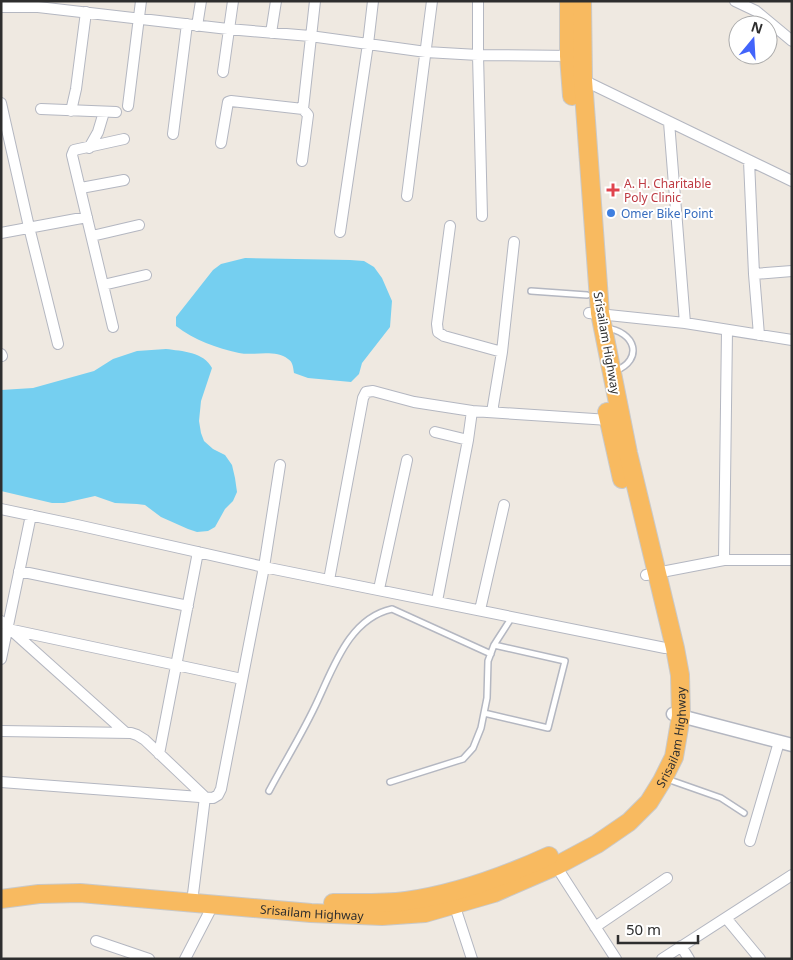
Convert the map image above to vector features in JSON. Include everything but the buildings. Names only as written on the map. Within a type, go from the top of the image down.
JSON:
[{"type":"highway","name":"Srisailam Highway","points":[[1,898],[39,894],[80,893],[311,913],[382,916],[425,913],[494,893],[552,861],[628,811],[649,786],[662,759],[677,715],[652,573],[611,372],[597,318],[587,294],[576,56],[569,1]]},
{"type":"highway","name":"Srisailam Highway","points":[[1,888],[29,883],[63,882],[193,894],[331,903],[404,902],[450,894],[552,861],[597,844],[629,822],[649,802],[664,778],[674,756],[680,675],[677,657],[615,451],[593,345],[597,318],[583,80],[576,56],[582,1]]},
{"type":"street","points":[[128,106],[141,1]]},
{"type":"street","points":[[173,134],[192,25],[201,1]]},
{"type":"street","points":[[223,72],[233,1]]},
{"type":"street","points":[[271,33],[276,1]]},
{"type":"street","points":[[303,109],[315,1]]},
{"type":"street","points":[[340,232],[373,1]]},
{"type":"street","points":[[406,196],[432,1]]},
{"type":"street","points":[[478,1],[482,216]]},
{"type":"street","points":[[735,1],[756,11],[792,41]]},
{"type":"street","points":[[1,7],[39,4],[86,12],[228,29],[310,36],[426,52],[478,55],[576,56]]},
{"type":"street","points":[[71,111],[76,89],[86,12]]},
{"type":"street","points":[[583,80],[792,181]]},
{"type":"street","points":[[221,143],[228,102],[303,109],[308,115],[302,161]]},
{"type":"street","points":[[1,103],[58,344]]},
{"type":"street","points":[[41,109],[116,112]]},
{"type":"street","points":[[89,148],[98,132],[104,112]]},
{"type":"street","points":[[669,122],[685,323]]},
{"type":"street","points":[[113,327],[72,152],[124,139]]},
{"type":"street","points":[[749,161],[754,274],[760,335]]},
{"type":"street","points":[[81,188],[124,180]]},
{"type":"street","points":[[1,233],[87,217]]},
{"type":"street","points":[[92,236],[139,225]]},
{"type":"street","points":[[450,226],[437,324],[438,332],[444,336],[502,352]]},
{"type":"street","points":[[492,412],[502,352],[514,242]]},
{"type":"street","points":[[754,274],[792,272]]},
{"type":"street","points":[[103,285],[146,275]]},
{"type":"street","points":[[597,318],[685,323],[792,340]]},
{"type":"street","points":[[724,560],[726,330]]},
{"type":"street","points":[[329,580],[363,398],[366,392],[373,391],[414,402],[472,411],[609,420]]},
{"type":"street","points":[[437,601],[472,411]]},
{"type":"street","points":[[435,432],[468,440]]},
{"type":"street","points":[[379,589],[407,460]]},
{"type":"street","points":[[1,782],[213,798],[218,795],[221,789],[264,566],[280,465]]},
{"type":"street","points":[[480,610],[504,505]]},
{"type":"street","points":[[1,510],[329,580],[665,648]]},
{"type":"street","points":[[1,659],[4,625],[20,571],[31,515]]},
{"type":"street","points":[[159,754],[198,552]]},
{"type":"street","points":[[652,573],[724,560],[792,560]]},
{"type":"street","points":[[20,571],[188,606]]},
{"type":"street","points":[[4,625],[242,679]]},
{"type":"street","points":[[4,625],[126,733]]},
{"type":"street","points":[[677,715],[786,743],[750,841]]},
{"type":"street","points":[[1,731],[126,733],[137,735],[205,797]]},
{"type":"street","points":[[193,894],[205,797]]},
{"type":"street","points":[[552,861],[616,959]]},
{"type":"street","points":[[662,959],[792,875]]},
{"type":"street","points":[[595,927],[667,878]]},
{"type":"street","points":[[454,904],[472,959]]},
{"type":"street","points":[[185,959],[213,905]]},
{"type":"street","points":[[726,918],[760,959]]},
{"type":"street","points":[[96,941],[149,959]]},
{"type":"street","points":[[681,946],[689,959]]},
{"type":"lane","points":[[531,291],[587,294]]},
{"type":"lane","points":[[597,318],[613,329],[625,334],[631,340],[632,347],[629,362],[624,367],[611,372]]},
{"type":"lane","points":[[269,791],[346,643],[367,620],[379,612],[392,609],[491,654]]},
{"type":"lane","points":[[390,782],[463,759],[473,748],[481,728],[487,698],[488,661],[494,645],[512,616]]},
{"type":"lane","points":[[484,713],[548,728],[565,661],[494,645]]},
{"type":"lane","points":[[664,778],[721,798],[744,813]]},
{"type":"water","points":[[245,258],[350,260],[364,261],[374,267],[382,278],[392,301],[390,327],[362,363],[359,374],[351,382],[308,378],[294,373],[293,365],[283,356],[271,353],[245,354],[231,351],[198,339],[176,326],[176,317],[213,270],[221,264]]},
{"type":"water","points":[[166,349],[198,355],[212,368],[201,401],[199,421],[201,433],[204,441],[213,449],[225,455],[232,465],[237,492],[215,527],[208,531],[197,532],[161,517],[145,505],[115,503],[95,496],[64,503],[52,503],[1,491],[1,390],[33,388],[94,371],[113,359],[137,351]]},
{"type":"place","name":"A. H. Charitable Poly Clinic","points":[[613,190]]},
{"type":"place","name":"Omer Bike Point","points":[[611,213]]}]
